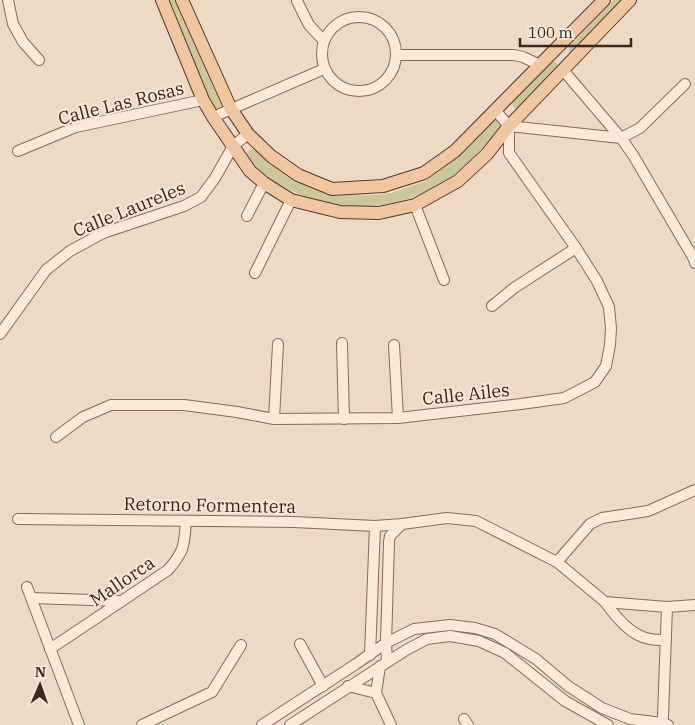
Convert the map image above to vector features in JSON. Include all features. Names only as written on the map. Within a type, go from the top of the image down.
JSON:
[{"type":"main road","points":[[162,0],[203,100],[250,170],[264,183],[291,200],[340,212],[379,212],[415,205],[458,181],[488,154],[509,126],[630,0]]},
{"type":"main road","points":[[182,0],[231,109],[248,134],[271,156],[298,175],[332,189],[383,186],[424,173],[455,151],[604,0]]},
{"type":"main road","points":[[558,47],[572,60]]},
{"type":"street","points":[[8,0],[13,24],[23,42],[39,60]]},
{"type":"street","points":[[297,1],[310,25],[323,40]]},
{"type":"street","points":[[362,16],[373,19],[383,25],[395,44],[396,55],[394,66],[382,84],[372,89],[361,91],[339,86],[324,69],[321,59],[323,40],[332,28],[341,21],[351,17],[362,16]]},
{"type":"street","points":[[396,55],[514,55],[540,65]]},
{"type":"street","points":[[213,116],[324,69]]},
{"type":"street","points":[[563,70],[621,138],[695,263]]},
{"type":"street","points":[[495,110],[509,126],[621,138],[640,128],[685,84]]},
{"type":"street","name":"Calle Las Rosas","points":[[18,151],[76,127],[203,100]]},
{"type":"street","name":"Calle Ailes","points":[[56,437],[83,417],[111,405],[184,405],[274,419],[398,418],[564,398],[595,382],[606,366],[610,345],[612,328],[609,306],[576,248],[509,153],[509,126]]},
{"type":"street","name":"Calle Laureles","points":[[0,334],[46,270],[70,251],[103,233],[184,206],[201,197],[215,178],[233,146],[248,134]]},
{"type":"street","points":[[247,216],[264,183]]},
{"type":"street","points":[[255,273],[291,200]]},
{"type":"street","points":[[415,205],[444,280]]},
{"type":"street","points":[[492,306],[514,288],[576,248]]},
{"type":"street","points":[[342,343],[344,419]]},
{"type":"street","points":[[274,419],[278,344]]},
{"type":"street","points":[[394,345],[398,418]]},
{"type":"street","points":[[558,562],[590,524],[602,518],[648,511],[695,490]]},
{"type":"street","name":"Retorno Formentera","points":[[18,519],[294,522],[374,531],[402,524],[447,518],[476,521],[558,562],[605,602],[615,617],[634,633],[648,639],[666,640]]},
{"type":"street","name":"Mallorca","points":[[50,649],[168,570],[184,547],[186,521]]},
{"type":"street","points":[[391,725],[376,693],[386,643],[389,542],[390,536],[402,524]]},
{"type":"street","points":[[370,655],[374,531],[390,536]]},
{"type":"street","points":[[27,587],[79,725]]},
{"type":"street","points":[[32,598],[122,601]]},
{"type":"street","points":[[605,602],[667,607],[695,604]]},
{"type":"street","points":[[262,725],[386,643],[414,630],[450,624],[495,634],[536,658],[568,686],[602,708],[630,719],[665,724],[663,716],[667,607]]},
{"type":"street","points":[[290,725],[406,650],[427,639],[450,636],[479,641],[505,653],[565,700],[608,725]]},
{"type":"street","points":[[300,644],[322,686]]},
{"type":"street","points":[[142,725],[212,692],[240,645]]},
{"type":"street","points":[[356,664],[364,676]]},
{"type":"street","points":[[348,686],[376,693]]},
{"type":"shaded area","points":[[164,0],[176,0],[222,107],[221,110],[212,111]]},
{"type":"shaded area","points":[[614,0],[630,0],[571,55],[569,53],[570,46]]},
{"type":"shaded area","points":[[552,61],[557,63],[559,67],[518,108],[515,108],[512,101]]},
{"type":"shaded area","points":[[497,120],[503,126],[502,129],[451,177],[429,191],[389,204],[344,206],[314,200],[281,185],[263,173],[252,164],[246,154],[254,149],[279,170],[294,179],[336,194],[373,195],[391,193],[426,181],[457,158]]}]
